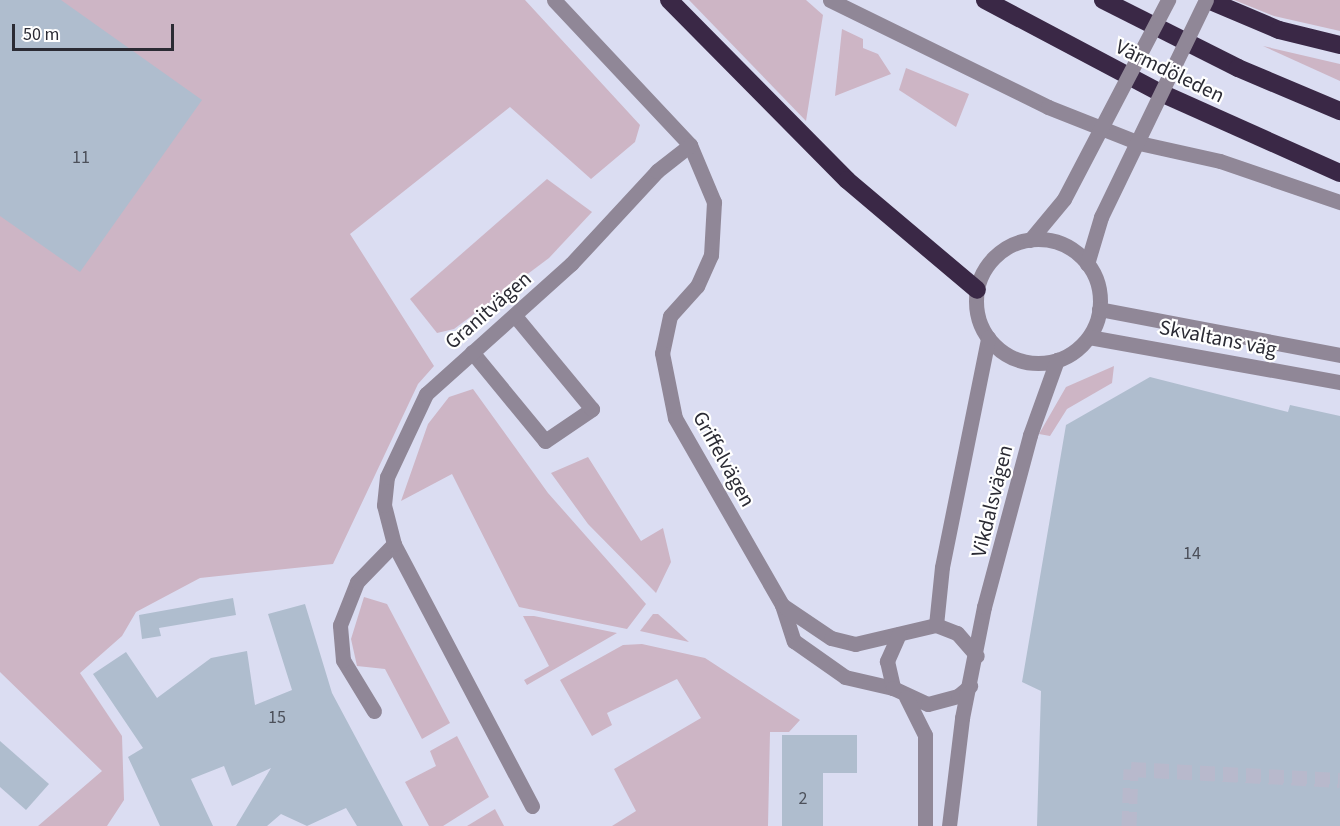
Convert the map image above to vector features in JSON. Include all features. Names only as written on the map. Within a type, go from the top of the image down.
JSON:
[{"type":"highway","points":[[669,0],[847,180],[977,290]]},
{"type":"highway","name":"Värmdöleden","points":[[985,0],[1161,93],[1340,173]]},
{"type":"highway","name":"Värmdöleden","points":[[1103,0],[1238,68],[1340,111]]},
{"type":"highway","points":[[1207,0],[1280,30],[1340,45]]},
{"type":"street","name":"Griffelvägen","points":[[554,0],[690,145],[714,202],[711,255],[697,286],[670,316],[662,353],[675,418],[782,605],[794,641],[815,662],[845,677],[893,688]]},
{"type":"street","points":[[830,0],[1048,107],[1139,143],[1220,161],[1340,202]]},
{"type":"street","points":[[1030,240],[1067,247],[1087,264],[1097,285],[1099,309],[1089,336],[1058,360],[1019,360],[988,338],[978,315],[977,290],[996,256],[1030,240],[1064,199],[1168,0]]},
{"type":"street","points":[[1087,264],[1101,217],[1207,0]]},
{"type":"street","name":"Granitvägen","points":[[532,806],[394,543],[384,505],[387,477],[419,404],[472,352],[515,316],[657,171],[690,145]]},
{"type":"street","name":"Skvaltans väg","points":[[1099,309],[1340,355]]},
{"type":"street","points":[[472,352],[545,441],[592,408],[515,316]]},
{"type":"street","name":"Skvaltans väg","points":[[1089,336],[1340,382]]},
{"type":"street","name":"Vikdalsvägen","points":[[936,625],[942,567],[988,338]]},
{"type":"street","name":"Vikdalsvägen","points":[[949,826],[976,656],[1030,435],[1058,360]]},
{"type":"street","points":[[374,711],[343,660],[340,625],[357,582],[394,543]]},
{"type":"street","name":"Griffelvägen","points":[[782,605],[831,638],[855,644],[899,634]]},
{"type":"street","points":[[970,686],[942,703],[906,697],[893,688],[887,661],[899,634],[936,625],[957,633],[976,656]]},
{"type":"street","points":[[906,697],[925,735],[925,826]]},
{"type":"shaded area","points":[[0,0],[525,0],[640,125],[635,142],[591,179],[510,107],[350,234],[434,366],[418,384],[333,564],[200,578],[136,612],[122,636],[80,673],[122,736],[124,800],[107,826],[38,826],[102,771],[0,672]]},
{"type":"shaded area","points":[[689,0],[806,0],[823,15],[806,121]]},
{"type":"shaded area","points":[[1234,0],[1340,0],[1340,31],[1274,16]]},
{"type":"shaded area","points":[[842,29],[863,39],[863,48],[878,54],[891,74],[835,96]]},
{"type":"shaded area","points":[[1263,46],[1340,64],[1340,81]]},
{"type":"shaded area","points":[[906,68],[969,94],[956,127],[899,90]]},
{"type":"shaded area","points":[[547,179],[592,212],[549,258],[454,329],[437,333],[410,299]]},
{"type":"shaded area","points":[[1114,366],[1112,383],[1067,409],[1050,436],[1039,434],[1066,387]]},
{"type":"shaded area","points":[[473,389],[548,493],[646,604],[627,629],[519,607],[452,474],[401,501],[428,424],[449,397]]},
{"type":"shaded area","points":[[588,457],[641,541],[663,528],[671,562],[656,593],[588,524],[551,473]]},
{"type":"shaded area","points":[[364,597],[387,604],[450,723],[422,739],[385,669],[357,666],[351,639]]},
{"type":"shaded area","points":[[653,614],[658,614],[689,642],[640,631]]},
{"type":"shaded area","points":[[523,616],[534,616],[617,633],[527,685],[524,680],[549,666]]},
{"type":"shaded area","points":[[642,644],[705,658],[800,720],[789,732],[770,732],[768,826],[612,826],[636,811],[614,769],[701,718],[677,679],[607,713],[612,725],[592,736],[560,680],[623,645]]},
{"type":"shaded area","points":[[457,736],[489,797],[443,826],[429,826],[405,782],[436,766],[430,751]]},
{"type":"shaded area","points":[[495,809],[504,826],[467,826]]},
{"type":"building","points":[[0,0],[61,0],[202,100],[80,272],[0,216]]},
{"type":"building","points":[[1150,377],[1288,412],[1290,405],[1340,416],[1340,826],[1037,826],[1041,691],[1022,682],[1066,425]]},
{"type":"building","points":[[233,598],[236,615],[159,628],[161,636],[142,639],[139,615]]},
{"type":"building","points":[[305,604],[332,693],[403,826],[357,826],[346,808],[307,826],[281,814],[267,826],[236,826],[271,768],[232,786],[224,766],[191,779],[213,826],[160,826],[128,757],[143,748],[93,674],[126,652],[157,698],[211,658],[247,651],[255,705],[292,690],[268,614]]},
{"type":"building","points":[[782,735],[857,735],[857,773],[823,773],[823,826],[782,826]]},
{"type":"building","points":[[0,741],[49,784],[26,810],[0,787]]},
{"type":"tunnel","points":[[1129,826],[1131,769],[1340,780]]}]
